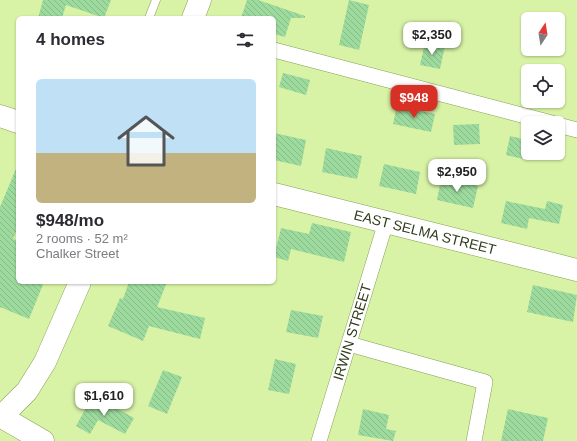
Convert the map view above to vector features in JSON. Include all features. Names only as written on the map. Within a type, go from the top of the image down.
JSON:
[{"type":"street","points":[[194,16],[200,0]]},
{"type":"street","points":[[276,51],[525,116]]},
{"type":"street","points":[[0,116],[16,121]]},
{"type":"street","points":[[565,127],[577,130]]},
{"type":"street","name":"EAST SELMA STREET","points":[[276,194],[577,270]]},
{"type":"street","name":"IRWIN STREET","points":[[319,441],[386,222]]},
{"type":"street","points":[[43,441],[1,417],[27,391],[45,362],[79,284]]},
{"type":"street","points":[[349,344],[485,382],[474,441]]},
{"type":"lane","points":[[149,16],[156,0]]},
{"type":"building","points":[[43,0],[111,0],[105,16],[98,16],[66,5],[63,16],[39,16]]},
{"type":"building","points":[[247,0],[258,0],[305,16],[305,18],[291,18],[285,37],[276,35],[276,16],[242,16]]},
{"type":"building","points":[[349,0],[369,5],[359,50],[339,45]]},
{"type":"building","points":[[425,42],[445,46],[440,69],[420,65]]},
{"type":"building","points":[[283,73],[310,80],[306,95],[279,87]]},
{"type":"building","points":[[397,106],[435,114],[431,132],[393,124]]},
{"type":"building","points":[[479,124],[480,144],[454,145],[453,125]]},
{"type":"building","points":[[276,133],[306,140],[301,166],[276,160]]},
{"type":"building","points":[[510,136],[521,138],[521,158],[506,155]]},
{"type":"building","points":[[326,148],[362,156],[357,179],[322,172]]},
{"type":"building","points":[[384,164],[420,172],[416,194],[379,186]]},
{"type":"building","points":[[16,169],[16,232],[13,239],[16,240],[16,284],[43,284],[29,319],[0,307],[0,207]]},
{"type":"building","points":[[441,179],[478,186],[473,208],[437,200]]},
{"type":"building","points":[[506,201],[545,209],[547,201],[563,205],[559,224],[529,218],[527,229],[501,223]]},
{"type":"building","points":[[312,223],[351,232],[344,262],[291,249],[288,261],[276,258],[276,249],[281,228],[309,234]]},
{"type":"building","points":[[128,284],[166,284],[157,307],[205,318],[200,339],[149,326],[143,341],[108,326],[120,298],[123,299]]},
{"type":"building","points":[[533,285],[577,295],[573,322],[527,312]]},
{"type":"building","points":[[291,310],[323,316],[318,338],[286,332]]},
{"type":"building","points":[[275,359],[296,364],[289,394],[268,390]]},
{"type":"building","points":[[163,370],[182,377],[167,414],[148,406]]},
{"type":"building","points":[[93,395],[134,418],[125,434],[98,420],[90,434],[76,426]]},
{"type":"building","points":[[363,409],[389,415],[386,429],[396,431],[393,441],[358,435]]},
{"type":"building","points":[[508,409],[548,418],[543,441],[501,441]]}]
